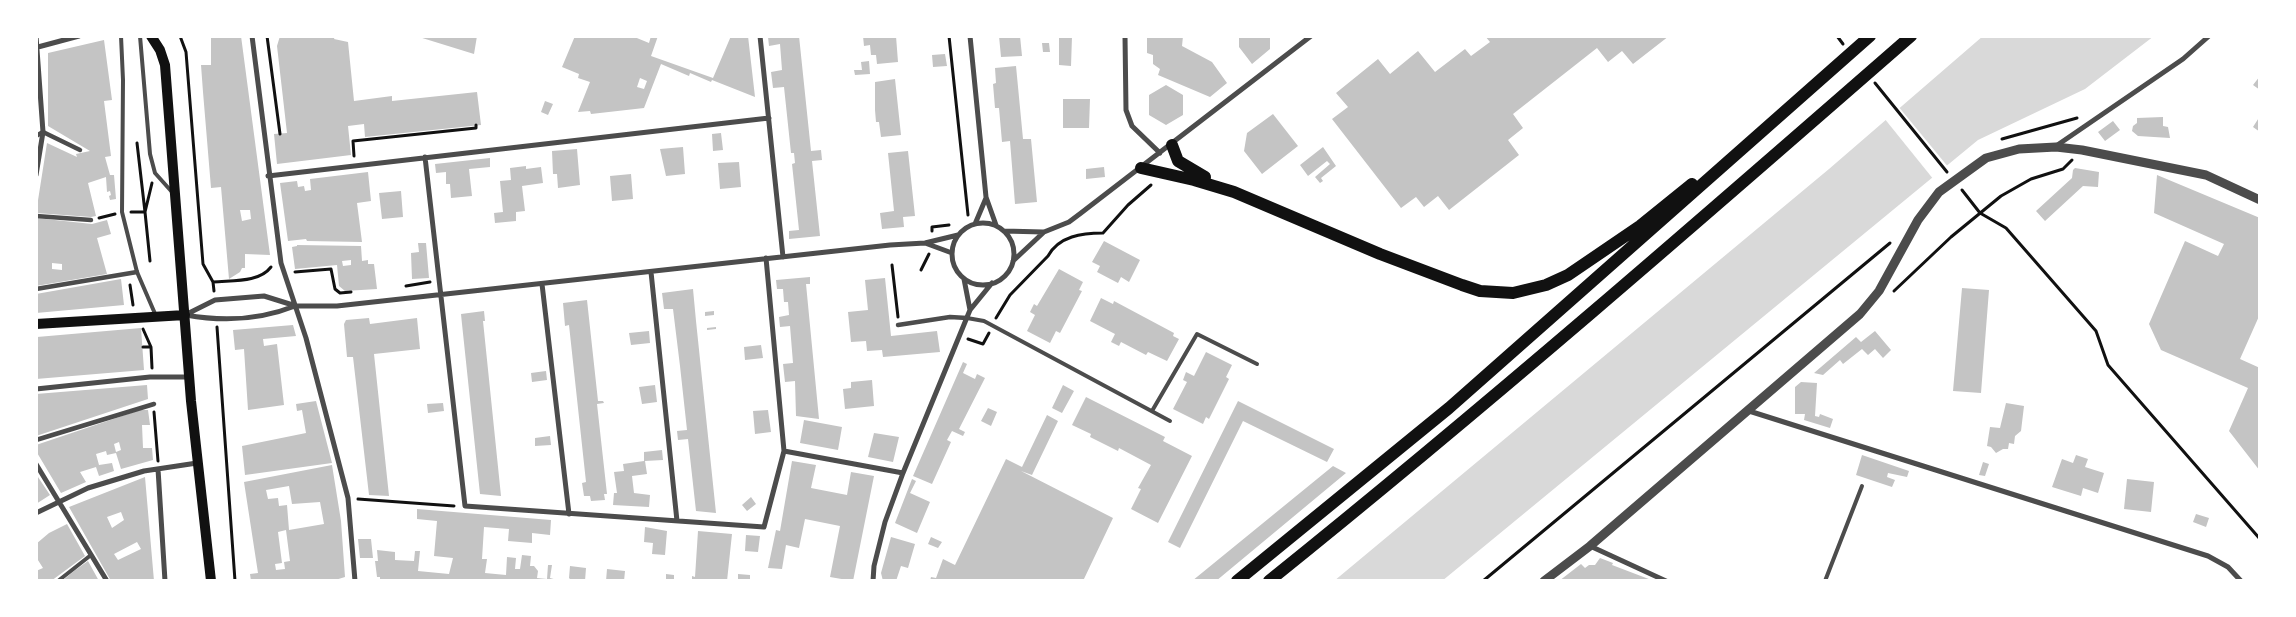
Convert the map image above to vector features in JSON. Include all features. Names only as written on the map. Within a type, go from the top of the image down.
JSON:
[{"type":"highway","points":[[1237,581],[1449,408],[1870,36]]},
{"type":"highway","points":[[1269,581],[1373,498],[1567,336],[1911,36]]},
{"type":"highway","points":[[1172,145],[1178,161],[1234,192],[1462,285],[1480,291],[1514,293],[1546,285],[1568,275],[1640,226],[1809,91]]},
{"type":"highway","points":[[1141,168],[1165,172],[1234,192]]},
{"type":"main road","points":[[151,36],[160,50],[165,65],[177,198],[189,377],[211,581]]},
{"type":"main road","points":[[36,324],[185,315]]},
{"type":"street","points":[[36,36],[43,132],[36,175]]},
{"type":"street","points":[[37,47],[79,36]]},
{"type":"street","points":[[252,36],[268,176],[282,263],[296,306],[348,498],[354,581]]},
{"type":"street","points":[[760,36],[783,257]]},
{"type":"street","points":[[970,36],[986,197],[996,225]]},
{"type":"street","points":[[1125,36],[1126,110],[1132,126],[1160,153]]},
{"type":"street","points":[[873,581],[874,566],[885,522],[903,473],[970,310],[992,283],[1005,275],[1013,261],[1044,232],[1068,222],[1172,145],[1311,36]]},
{"type":"street","points":[[2056,147],[2183,59],[2209,36]]},
{"type":"street","points":[[268,176],[769,118]]},
{"type":"street","points":[[36,136],[43,132]]},
{"type":"street","points":[[43,132],[80,150]]},
{"type":"street","points":[[1544,581],[1590,546],[1860,314],[1879,291],[1918,220],[1939,192],[1986,158],[2019,149],[2056,147],[2082,150],[2206,175],[2260,200]]},
{"type":"street","points":[[425,157],[465,506],[764,527],[784,451],[766,258]]},
{"type":"street","points":[[975,224],[986,197]]},
{"type":"street","points":[[36,216],[91,220]]},
{"type":"street","points":[[185,315],[215,300],[264,296],[296,306],[338,306],[766,258],[925,243],[958,235],[975,224],[986,222],[996,225],[1011,240],[1014,250],[1013,261]]},
{"type":"street","points":[[1004,231],[1044,232]]},
{"type":"street","points":[[958,235],[953,243],[953,263],[964,279],[970,310]]},
{"type":"street","points":[[925,243],[952,253]]},
{"type":"street","points":[[36,289],[137,272]]},
{"type":"street","points":[[651,272],[677,521]]},
{"type":"street","points":[[964,279],[973,283],[992,283]]},
{"type":"street","points":[[542,284],[569,514]]},
{"type":"street","points":[[185,315],[217,320],[272,316],[296,306]]},
{"type":"street","points":[[898,325],[950,317],[966,318]]},
{"type":"street","points":[[36,389],[153,377],[189,377]]},
{"type":"street","points":[[36,440],[154,404]]},
{"type":"street","points":[[1749,411],[2208,556],[2224,564],[2241,581]]},
{"type":"street","points":[[784,451],[903,473]]},
{"type":"street","points":[[36,512],[88,488],[158,469],[197,463]]},
{"type":"street","points":[[36,464],[107,581]]},
{"type":"street","points":[[158,469],[165,581]]},
{"type":"street","points":[[1590,546],[1666,581]]},
{"type":"lane","points":[[121,36],[123,80],[122,212],[137,272],[156,316]]},
{"type":"lane","points":[[140,36],[150,154],[155,173],[177,198]]},
{"type":"lane","points":[[966,318],[984,321],[1170,420]]},
{"type":"lane","points":[[1152,411],[1197,334],[1257,364]]},
{"type":"lane","points":[[1825,581],[1862,486]]},
{"type":"lane","points":[[58,581],[91,556]]},
{"type":"path","points":[[180,36],[186,52],[203,264],[214,282],[257,277],[266,274],[274,265],[292,261],[294,272],[331,269],[335,289],[340,293],[360,292]]},
{"type":"path","points":[[267,36],[280,134]]},
{"type":"path","points":[[949,36],[967,200]]},
{"type":"path","points":[[1837,36],[1850,52]]},
{"type":"path","points":[[1875,82],[1949,173],[1941,177]]},
{"type":"path","points":[[1998,140],[2089,113],[2104,114]]},
{"type":"path","points":[[346,158],[355,156],[353,141],[476,128],[476,125]]},
{"type":"path","points":[[137,134],[150,261]]},
{"type":"path","points":[[1879,291],[1890,296],[1951,237],[2001,196],[2031,179],[2063,169],[2082,150]]},
{"type":"path","points":[[992,326],[1004,303],[1052,248],[1076,235],[1103,233],[1128,205],[1165,172]]},
{"type":"path","points":[[145,212],[155,173]]},
{"type":"path","points":[[1955,182],[1980,213],[2006,228],[2096,331],[2108,365],[2260,539]]},
{"type":"path","points":[[113,223],[109,215],[122,212],[145,212]]},
{"type":"path","points":[[1483,581],[1874,257],[1894,236]]},
{"type":"path","points":[[892,266],[898,325]]},
{"type":"path","points":[[128,273],[134,305],[126,306],[128,328],[142,327],[151,347],[153,377]]},
{"type":"path","points":[[396,288],[439,281]]},
{"type":"path","points":[[218,329],[235,581]]},
{"type":"path","points":[[143,348],[151,347]]},
{"type":"path","points":[[154,404],[158,469]]},
{"type":"path","points":[[348,498],[465,506]]},
{"type":"shaded area","points":[[1983,36],[2154,36],[2085,89],[1978,140],[1442,581],[1334,581],[1829,169]]},
{"type":"pier","points":[[1898,106],[1949,168],[1934,180],[1884,118]]},
{"type":"building","points":[[211,36],[241,36],[270,255],[245,254],[245,268],[242,268],[240,272],[229,279],[221,187],[211,188],[201,65],[211,65]],"holes":[[[240,210],[250,210],[251,219],[242,221]]]},
{"type":"building","points":[[280,36],[335,36],[334,39],[348,42],[354,101],[392,96],[392,101],[477,92],[481,125],[365,137],[364,124],[348,126],[351,155],[277,164],[274,134],[287,133],[277,46]]},
{"type":"building","points":[[419,36],[477,36],[474,54]]},
{"type":"building","points":[[575,36],[632,36],[649,43],[651,36],[658,36],[651,56],[713,78],[731,36],[748,36],[755,97],[690,73],[689,76],[661,64],[644,108],[591,114],[590,111],[578,112],[590,82],[578,78],[579,74],[562,67]],"holes":[[[640,78],[647,81],[644,89],[637,87]]]},
{"type":"building","points":[[799,36],[811,151],[821,150],[822,160],[812,161],[820,236],[789,239],[789,231],[799,230],[792,164],[795,163],[794,153],[791,153],[784,87],[773,88],[771,72],[782,70],[780,44],[769,46],[768,37]]},
{"type":"building","points":[[863,36],[896,36],[898,62],[877,64],[876,55],[871,55],[870,45],[864,46]]},
{"type":"building","points":[[999,36],[1020,36],[1022,56],[1001,57]]},
{"type":"building","points":[[1059,36],[1072,36],[1071,66],[1059,65]]},
{"type":"building","points":[[1147,36],[1183,36],[1182,46],[1212,62],[1227,83],[1210,97],[1158,75],[1160,69],[1153,64],[1153,55],[1147,53]]},
{"type":"building","points":[[1239,36],[1270,36],[1270,49],[1252,64],[1239,47]]},
{"type":"building","points":[[1485,36],[1669,36],[1633,64],[1622,51],[1608,62],[1597,48],[1513,114],[1523,128],[1508,140],[1519,155],[1449,210],[1438,196],[1424,207],[1416,197],[1401,208],[1332,119],[1348,107],[1336,93],[1378,59],[1390,74],[1418,51],[1435,72],[1465,49],[1471,56],[1490,42]]},
{"type":"building","points":[[104,40],[112,100],[104,101],[111,156],[105,157],[110,175],[114,175],[116,199],[110,200],[109,196],[111,195],[110,191],[107,192],[106,177],[88,183],[96,216],[36,213],[47,143],[77,157],[76,154],[90,151],[48,126],[48,53]]},
{"type":"building","points":[[1042,43],[1049,43],[1050,52],[1043,52]]},
{"type":"building","points":[[945,54],[947,66],[933,67],[932,55]]},
{"type":"building","points":[[869,61],[870,74],[855,75],[854,70],[862,70],[861,62]]},
{"type":"building","points":[[1016,66],[1023,139],[1031,139],[1037,202],[1015,204],[1010,141],[1002,142],[999,108],[995,108],[993,84],[996,83],[995,68]]},
{"type":"building","points":[[2260,76],[2260,90],[2253,85]]},
{"type":"building","points":[[895,79],[901,135],[881,137],[879,122],[876,122],[875,82]]},
{"type":"building","points":[[1166,85],[1183,95],[1183,115],[1166,125],[1149,115],[1149,95]]},
{"type":"building","points":[[1063,99],[1090,99],[1089,128],[1063,128]]},
{"type":"building","points":[[545,101],[553,104],[548,115],[541,112]]},
{"type":"building","points":[[1273,114],[1298,146],[1262,174],[1244,151],[1247,133]]},
{"type":"building","points":[[2260,116],[2260,132],[2253,127]]},
{"type":"building","points":[[2163,117],[2163,126],[2168,127],[2170,138],[2138,136],[2132,131],[2133,126],[2137,123],[2137,118]]},
{"type":"building","points":[[2113,121],[2120,130],[2105,141],[2098,132]]},
{"type":"building","points":[[721,133],[723,150],[713,151],[712,134]]},
{"type":"building","points":[[683,147],[685,174],[666,176],[660,149]]},
{"type":"building","points":[[1323,147],[1336,166],[1321,178],[1323,181],[1320,183],[1315,177],[1330,164],[1327,161],[1308,176],[1300,165]]},
{"type":"building","points":[[577,149],[580,185],[558,188],[557,174],[553,174],[552,151]]},
{"type":"building","points":[[908,151],[915,216],[903,217],[904,227],[882,229],[880,213],[894,211],[888,153]]},
{"type":"building","points":[[490,158],[490,167],[469,169],[472,196],[451,198],[450,184],[446,184],[446,172],[436,173],[435,164]]},
{"type":"building","points":[[739,162],[741,187],[720,189],[718,163]]},
{"type":"building","points":[[526,166],[526,169],[541,167],[543,183],[522,186],[525,211],[516,212],[516,221],[495,223],[494,213],[503,212],[500,181],[511,180],[510,168]]},
{"type":"building","points":[[1104,167],[1105,177],[1086,179],[1086,169]]},
{"type":"building","points":[[2075,168],[2099,172],[2098,187],[2083,186],[2045,221],[2036,211],[2072,178]]},
{"type":"building","points":[[368,172],[371,201],[357,203],[362,242],[307,241],[306,239],[288,241],[280,183],[297,181],[298,187],[304,186],[305,191],[311,190],[310,179]]},
{"type":"building","points":[[631,174],[633,199],[612,201],[610,176]]},
{"type":"building","points":[[2157,175],[2260,218],[2260,314],[2240,359],[2260,368],[2260,471],[2229,431],[2248,388],[2161,350],[2149,324],[2185,241],[2218,256],[2224,244],[2154,213]]},
{"type":"building","points":[[401,191],[403,217],[382,219],[379,193]]},
{"type":"building","points":[[36,218],[92,224],[107,220],[111,234],[97,238],[107,274],[36,286]],"holes":[[[52,263],[62,264],[62,270],[52,269]]]},
{"type":"building","points":[[1104,241],[1140,260],[1129,282],[1121,277],[1118,283],[1097,272],[1100,266],[1092,262]]},
{"type":"building","points":[[418,243],[426,243],[429,278],[412,279],[411,253],[419,252]]},
{"type":"building","points":[[361,246],[362,261],[368,260],[368,264],[374,264],[377,289],[345,291],[339,286],[337,265],[295,269],[292,247]],"holes":[[[351,260],[351,265],[343,266],[342,261]]]},
{"type":"building","points":[[1059,269],[1083,282],[1079,290],[1082,291],[1060,333],[1056,331],[1050,343],[1027,331],[1035,315],[1030,312],[1034,304],[1037,306]]},
{"type":"building","points":[[810,277],[810,284],[806,284],[819,419],[796,416],[795,381],[785,382],[783,364],[793,363],[790,326],[780,327],[779,317],[789,315],[788,302],[784,302],[783,289],[777,289],[776,280]]},
{"type":"building","points":[[885,278],[891,336],[937,331],[940,352],[883,357],[882,350],[867,351],[866,341],[851,342],[848,312],[868,310],[865,280]]},
{"type":"building","points":[[121,279],[124,305],[36,313],[36,294]]},
{"type":"building","points":[[1962,288],[1989,290],[1981,393],[1953,391]]},
{"type":"building","points":[[693,289],[716,513],[696,511],[688,439],[678,440],[677,431],[687,430],[673,309],[664,309],[662,293]]},
{"type":"building","points":[[1101,298],[1113,304],[1114,301],[1174,333],[1173,336],[1179,339],[1167,361],[1148,352],[1146,355],[1121,342],[1119,346],[1111,342],[1115,334],[1090,321]]},
{"type":"building","points":[[587,300],[598,401],[603,401],[604,403],[597,404],[607,494],[604,494],[605,500],[591,501],[590,496],[584,496],[582,483],[586,482],[569,325],[565,326],[563,303]]},
{"type":"building","points":[[484,311],[485,321],[483,321],[501,496],[480,494],[461,314]]},
{"type":"building","points":[[714,311],[714,315],[705,316],[705,312]]},
{"type":"building","points":[[369,318],[370,324],[417,318],[420,349],[374,354],[389,496],[369,495],[353,357],[347,357],[344,324],[346,320]]},
{"type":"building","points":[[293,325],[296,336],[263,339],[264,346],[277,344],[284,405],[248,410],[244,349],[235,350],[233,330]]},
{"type":"building","points":[[716,327],[716,329],[707,330],[707,328]]},
{"type":"building","points":[[141,328],[144,370],[36,379],[37,337]]},
{"type":"building","points":[[649,331],[650,343],[631,345],[629,333]]},
{"type":"building","points":[[1875,331],[1891,350],[1883,358],[1875,349],[1868,355],[1862,349],[1843,364],[1840,360],[1823,375],[1814,373],[1856,337],[1861,342]]},
{"type":"building","points":[[761,345],[763,358],[745,360],[744,347]]},
{"type":"building","points":[[1206,352],[1232,365],[1226,377],[1229,379],[1209,419],[1206,417],[1203,424],[1173,409],[1187,382],[1183,380],[1186,372],[1194,376]]},
{"type":"building","points":[[963,362],[967,364],[963,373],[975,379],[977,374],[985,378],[959,429],[965,432],[963,436],[952,431],[947,440],[951,442],[932,484],[913,476]]},
{"type":"building","points":[[546,371],[547,380],[532,382],[531,373]]},
{"type":"building","points":[[872,380],[874,406],[845,409],[843,389],[851,388],[851,382]]},
{"type":"building","points":[[1801,382],[1817,383],[1815,416],[1819,417],[1820,414],[1833,419],[1830,428],[1804,420],[1805,414],[1795,414],[1795,387]]},
{"type":"building","points":[[147,385],[148,399],[36,436],[36,394]]},
{"type":"building","points":[[655,385],[657,402],[642,404],[639,387]]},
{"type":"building","points":[[1063,385],[1074,391],[1062,413],[1052,408]]},
{"type":"building","points":[[1086,397],[1165,437],[1163,441],[1192,456],[1158,523],[1131,509],[1141,489],[1138,488],[1151,465],[1119,448],[1118,451],[1090,437],[1091,434],[1072,425]]},
{"type":"building","points":[[316,401],[332,463],[245,475],[242,446],[306,433],[302,410],[297,411],[296,404]]},
{"type":"building","points":[[1238,401],[1334,449],[1327,462],[1243,421],[1180,548],[1168,542]]},
{"type":"building","points":[[443,403],[444,411],[428,413],[427,404]]},
{"type":"building","points":[[2006,403],[2024,406],[2021,431],[2015,436],[2014,444],[2009,443],[2008,449],[2003,449],[1996,453],[1991,447],[1987,446],[1990,427],[2000,428]]},
{"type":"building","points":[[988,408],[997,412],[991,426],[981,421]]},
{"type":"building","points":[[140,410],[148,410],[150,425],[142,425],[143,448],[152,448],[153,460],[121,469],[116,453],[107,455],[106,451],[96,454],[99,465],[112,463],[114,471],[99,476],[96,467],[80,472],[86,482],[61,493],[36,451],[36,445]],"holes":[[[119,442],[121,450],[116,452],[114,444]]]},
{"type":"building","points":[[768,410],[771,432],[755,434],[753,411]]},
{"type":"building","points":[[1047,415],[1058,421],[1032,475],[1021,471],[1113,518],[1083,581],[930,581],[931,577],[936,578],[943,559],[955,565],[1006,459],[1022,467]]},
{"type":"building","points":[[804,420],[842,427],[838,450],[800,443]]},
{"type":"building","points":[[874,433],[899,437],[893,462],[868,457]]},
{"type":"building","points":[[550,436],[551,445],[535,446],[535,438]]},
{"type":"building","points":[[662,450],[663,460],[645,461],[647,474],[632,476],[634,493],[650,495],[649,507],[613,505],[614,493],[617,493],[614,472],[624,471],[623,464],[644,461],[644,452]]},
{"type":"building","points":[[1862,455],[1909,471],[1907,477],[1888,473],[1887,477],[1895,480],[1892,487],[1856,475]]},
{"type":"building","points":[[2076,455],[2088,459],[2085,467],[2104,473],[2098,493],[2083,488],[2081,496],[2052,487],[2062,459],[2073,463]]},
{"type":"building","points":[[792,461],[816,465],[811,488],[847,495],[851,472],[874,476],[853,581],[830,577],[840,526],[805,519],[799,548],[786,545],[782,569],[768,568],[776,530],[780,531]]},
{"type":"building","points":[[1983,462],[1989,464],[1985,476],[1979,475]]},
{"type":"building","points":[[332,465],[341,521],[345,577],[332,581],[251,581],[250,574],[258,573],[244,482]],"holes":[[[289,486],[292,504],[320,502],[324,524],[289,530],[287,505],[279,506],[278,498],[268,499],[266,490]],[[286,530],[290,561],[284,562],[285,569],[276,570],[275,564],[282,563],[278,532]]]},
{"type":"building","points":[[1333,466],[1346,473],[1216,581],[1192,581]]},
{"type":"building","points":[[36,474],[50,495],[36,504]]},
{"type":"building","points":[[145,477],[154,581],[111,581],[69,507]],"holes":[[[121,512],[124,520],[112,528],[107,517]],[[137,542],[141,549],[118,560],[114,554]]]},
{"type":"building","points":[[912,479],[916,481],[910,493],[930,502],[917,533],[895,523]]},
{"type":"building","points":[[2127,479],[2154,482],[2151,512],[2124,509]]},
{"type":"building","points":[[751,497],[756,504],[747,511],[742,505]]},
{"type":"building","points":[[417,509],[551,520],[550,535],[532,533],[532,543],[508,541],[509,529],[484,527],[482,559],[487,559],[485,573],[506,575],[507,557],[516,558],[515,569],[520,569],[522,555],[531,556],[530,566],[534,566],[538,571],[537,578],[547,579],[548,565],[552,565],[550,578],[561,581],[380,581],[380,577],[377,577],[375,561],[378,561],[377,550],[395,552],[395,560],[414,561],[415,551],[420,551],[418,571],[449,574],[453,558],[434,556],[437,521],[417,519]]},
{"type":"building","points":[[2196,514],[2209,518],[2206,527],[2193,522]]},
{"type":"building","points":[[67,524],[85,556],[51,581],[36,581],[36,571],[43,568],[36,557],[36,544],[49,533]]},
{"type":"building","points":[[645,527],[667,531],[665,555],[652,554],[653,543],[644,542]]},
{"type":"building","points":[[698,531],[732,534],[727,581],[692,581],[692,576],[695,577]]},
{"type":"building","points":[[746,535],[760,536],[758,552],[745,551]]},
{"type":"building","points":[[891,537],[915,544],[908,568],[901,566],[896,581],[883,581],[881,573]]},
{"type":"building","points":[[931,537],[942,542],[938,548],[928,544]]},
{"type":"building","points":[[358,539],[371,539],[373,558],[360,558]]},
{"type":"building","points":[[1600,558],[1613,563],[1612,565],[1654,581],[1559,581],[1581,564],[1585,568],[1589,565],[1595,565]]},
{"type":"building","points":[[88,561],[99,581],[62,581],[74,571]]},
{"type":"building","points":[[570,566],[586,568],[585,581],[572,581],[569,578]]},
{"type":"building","points":[[607,569],[625,571],[624,581],[606,581]]},
{"type":"building","points":[[666,574],[674,575],[674,581],[666,581]]},
{"type":"building","points":[[738,574],[750,575],[750,581],[738,581]]}]
